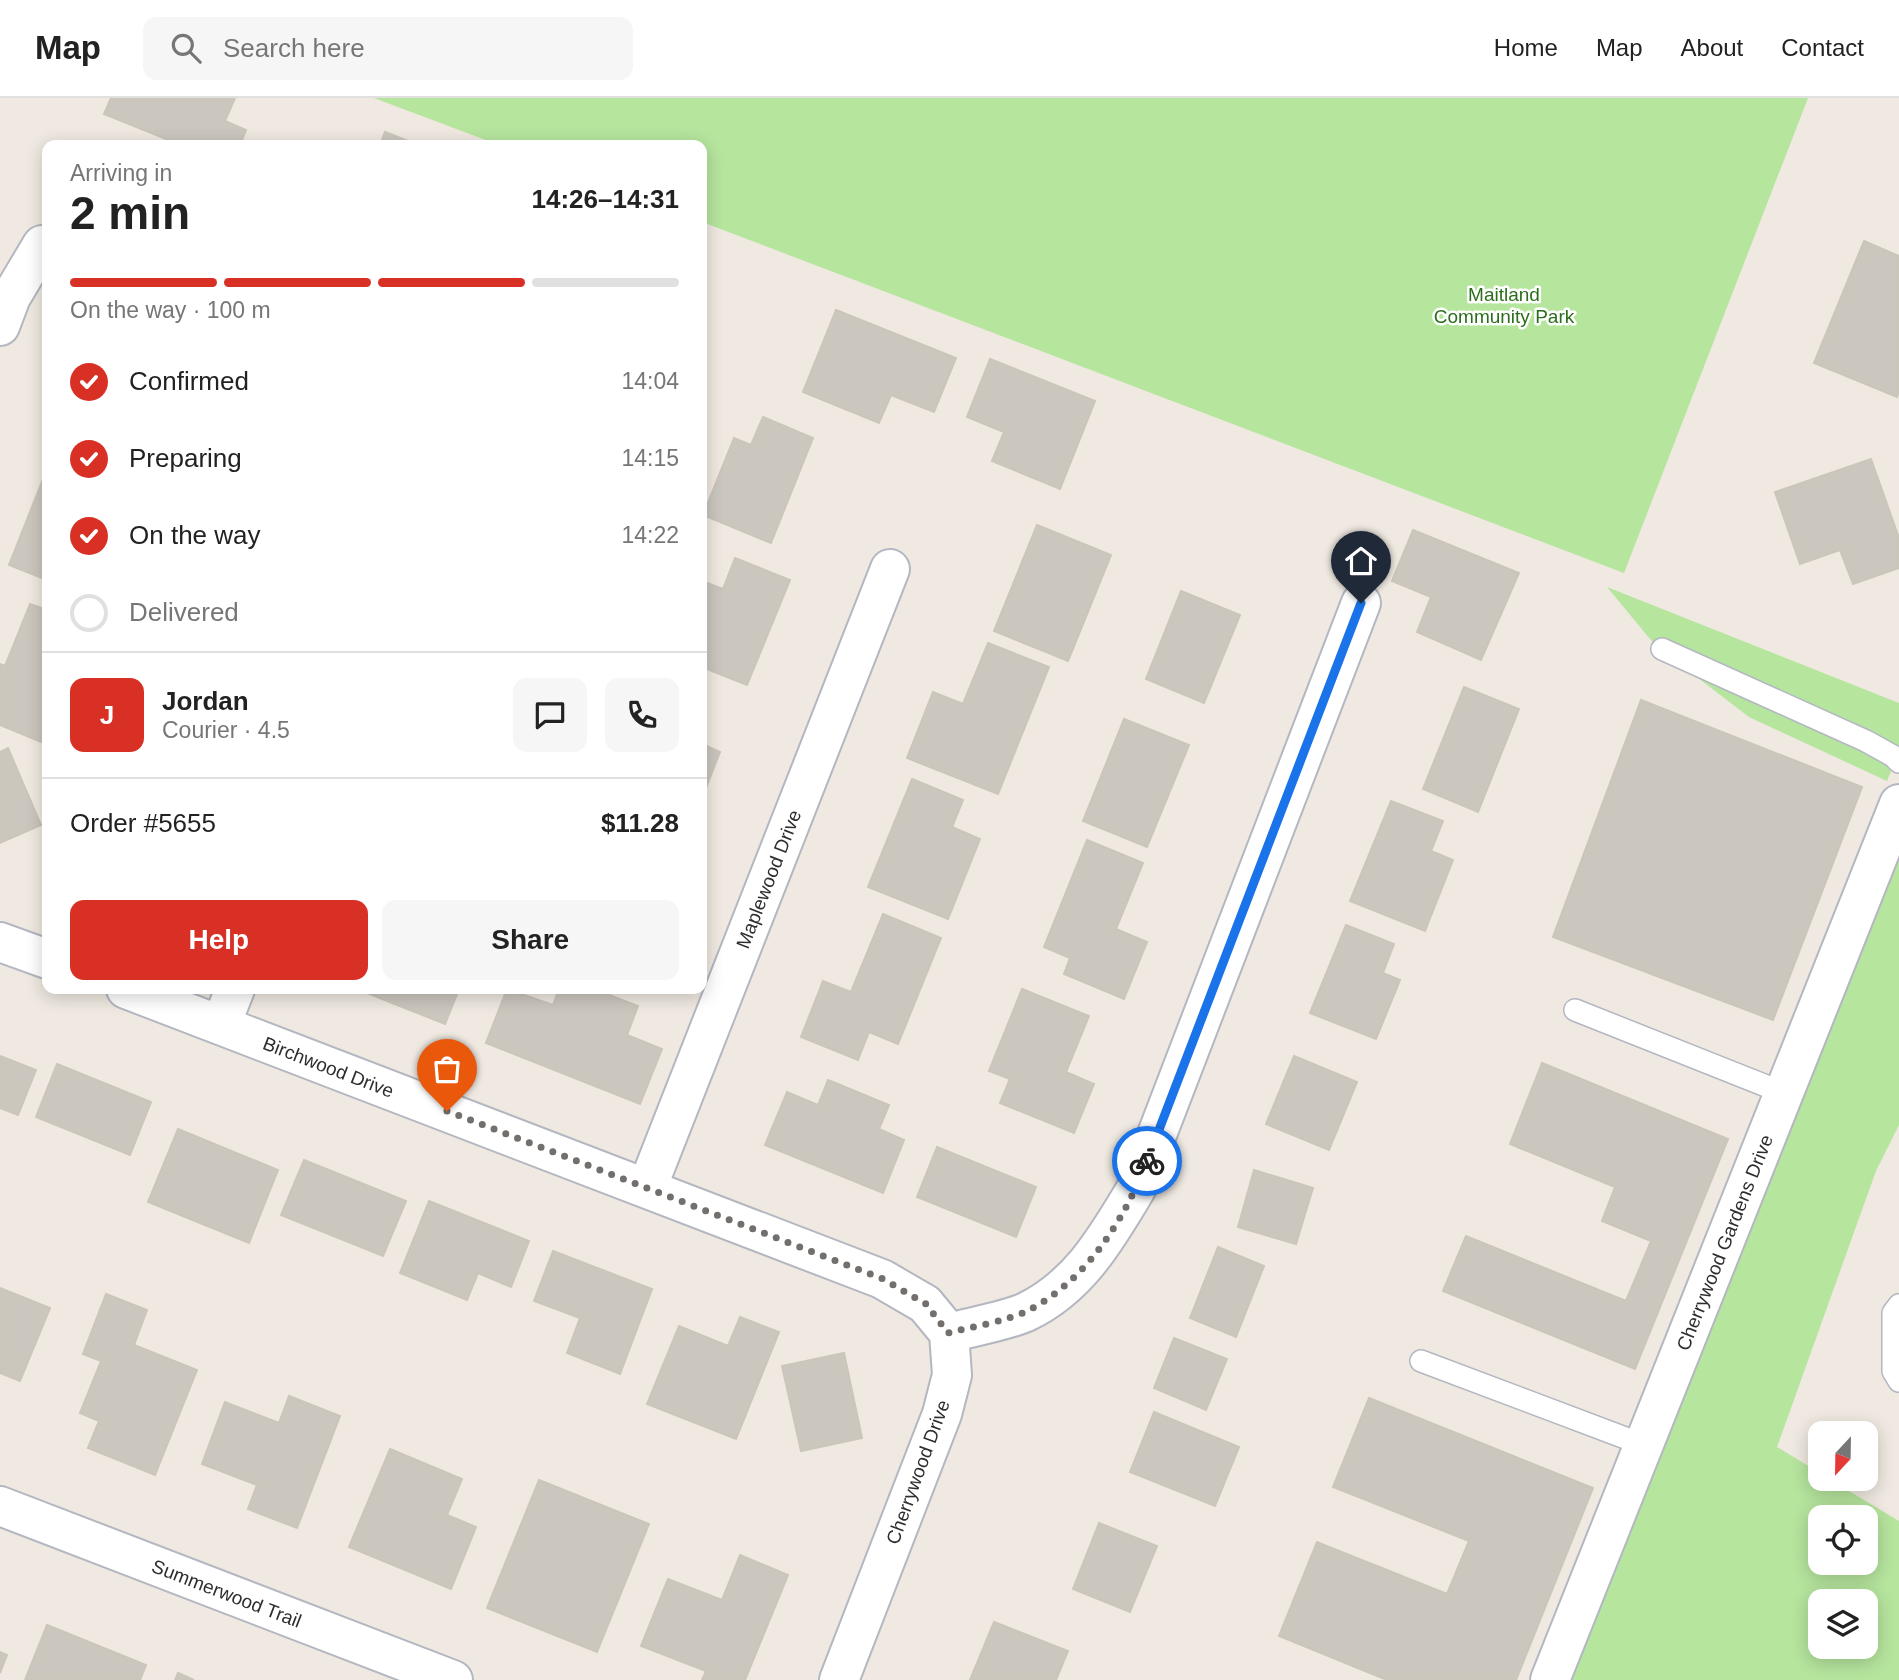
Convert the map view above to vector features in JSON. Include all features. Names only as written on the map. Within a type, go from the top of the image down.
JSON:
[{"type":"street","points":[[0,326],[11,297],[42,245]]},
{"type":"street","name":"Maplewood Drive","points":[[647,1188],[890,569]]},
{"type":"street","points":[[948,1333],[1025,1312],[1063,1288],[1099,1250],[1136,1189],[1361,603]]},
{"type":"street","name":"Cherrywood Gardens Drive","points":[[1550,1680],[1899,804]]},
{"type":"street","points":[[0,942],[42,957]]},
{"type":"street","name":"Birchwood Drive","points":[[139,994],[883,1279],[926,1304],[948,1333]]},
{"type":"street","points":[[221,1025],[233,994]]},
{"type":"street","name":"Cherrywood Drive","points":[[839,1680],[942,1414],[952,1375],[948,1333]]},
{"type":"street","name":"Summerwood Trail","points":[[0,1506],[453,1680]]},
{"type":"lane","points":[[1662,649],[1866,741],[1899,762]]},
{"type":"lane","points":[[1575,1010],[1784,1093]]},
{"type":"lane","points":[[1899,1305],[1893,1313],[1893,1371],[1899,1381]]},
{"type":"lane","points":[[1421,1361],[1644,1445]]},
{"type":"green space","name":"Maitland Community Park","points":[[374,98],[1808,98],[1624,573],[707,224],[707,140],[486,140]]},
{"type":"green space","points":[[1607,587],[1899,703],[1899,751],[1887,781],[1749,717],[1655,645]]},
{"type":"green space","points":[[1899,857],[1899,1125],[1876,1171],[1777,1447],[1808,1466],[1808,1491],[1849,1491],[1872,1505],[1808,1505],[1808,1575],[1878,1575],[1878,1508],[1899,1521],[1899,1680],[1571,1680]]},
{"type":"building","points":[[111,98],[235,98],[225,121],[246,130],[242,140],[169,140],[104,114]]},
{"type":"building","points":[[385,132],[405,140],[382,140]]},
{"type":"building","points":[[1864,241],[1899,256],[1897,397],[1814,363]]},
{"type":"building","points":[[836,310],[956,358],[934,412],[891,395],[879,423],[803,392]]},
{"type":"building","points":[[990,359],[1095,401],[1060,489],[992,461],[1004,432],[967,417]]},
{"type":"building","points":[[763,417],[813,438],[771,543],[707,517],[707,505],[734,438],[751,445]]},
{"type":"building","points":[[1871,459],[1899,538],[1899,568],[1853,584],[1840,550],[1800,564],[1775,492]]},
{"type":"building","points":[[42,482],[42,578],[9,565]]},
{"type":"building","points":[[1037,525],[1111,555],[1068,661],[994,631]]},
{"type":"building","points":[[1413,530],[1519,573],[1481,660],[1417,632],[1431,597],[1392,581]]},
{"type":"building","points":[[735,558],[790,580],[747,685],[707,669],[707,583],[723,589]]},
{"type":"building","points":[[1181,591],[1240,615],[1204,703],[1146,679]]},
{"type":"building","points":[[30,604],[42,608],[41,742],[0,725],[0,664],[5,666]]},
{"type":"building","points":[[988,643],[1049,667],[998,794],[907,758],[933,692],[963,704]]},
{"type":"building","points":[[1464,687],[1519,709],[1478,812],[1423,789]]},
{"type":"building","points":[[1641,700],[1862,787],[1773,1020],[1553,937]]},
{"type":"building","points":[[1124,719],[1189,745],[1147,847],[1083,821]]},
{"type":"building","points":[[707,746],[720,752],[707,785]]},
{"type":"building","points":[[8,748],[41,825],[0,843],[0,752]]},
{"type":"building","points":[[912,779],[963,800],[952,827],[980,839],[948,919],[868,887]]},
{"type":"building","points":[[1391,801],[1443,821],[1431,851],[1453,860],[1425,931],[1350,901]]},
{"type":"building","points":[[1087,840],[1143,863],[1116,929],[1147,942],[1124,999],[1064,974],[1070,958],[1044,947]]},
{"type":"building","points":[[883,914],[941,938],[898,1044],[869,1032],[858,1060],[801,1037],[823,981],[851,992]]},
{"type":"building","points":[[1346,925],[1394,944],[1383,973],[1400,980],[1376,1039],[1310,1013]]},
{"type":"building","points":[[1022,989],[1089,1016],[1066,1072],[1094,1084],[1074,1133],[1000,1103],[1010,1079],[989,1071]]},
{"type":"building","points":[[370,994],[457,994],[445,1024]]},
{"type":"building","points":[[505,994],[521,994],[553,1005],[557,994],[607,994],[638,1006],[627,1035],[662,1049],[640,1104],[486,1043]]},
{"type":"building","points":[[0,1056],[36,1070],[18,1115],[0,1108]]},
{"type":"building","points":[[1294,1056],[1357,1082],[1329,1150],[1266,1124]]},
{"type":"building","points":[[1542,1063],[1728,1139],[1635,1369],[1443,1291],[1466,1236],[1626,1301],[1651,1241],[1602,1221],[1615,1187],[1510,1144]]},
{"type":"building","points":[[57,1064],[151,1102],[130,1155],[36,1117]]},
{"type":"building","points":[[828,1080],[889,1105],[879,1129],[904,1140],[883,1193],[765,1145],[787,1092],[818,1105]]},
{"type":"building","points":[[178,1129],[278,1170],[249,1243],[148,1202]]},
{"type":"building","points":[[937,1147],[1036,1187],[1016,1237],[917,1197]]},
{"type":"building","points":[[304,1160],[406,1201],[383,1256],[281,1215]]},
{"type":"building","points":[[1254,1170],[1313,1188],[1296,1244],[1238,1227]]},
{"type":"building","points":[[429,1201],[529,1241],[511,1287],[478,1273],[467,1300],[400,1273]]},
{"type":"building","points":[[1218,1247],[1264,1266],[1236,1337],[1190,1318]]},
{"type":"building","points":[[553,1251],[652,1289],[620,1374],[567,1353],[580,1318],[534,1301]]},
{"type":"building","points":[[0,1288],[50,1308],[20,1381],[0,1373]]},
{"type":"building","points":[[106,1294],[147,1310],[134,1345],[197,1370],[155,1475],[88,1448],[99,1421],[80,1413],[101,1361],[83,1354]]},
{"type":"building","points":[[740,1317],[779,1332],[736,1439],[647,1404],[679,1326],[728,1346]]},
{"type":"building","points":[[1174,1338],[1227,1359],[1206,1410],[1154,1388]]},
{"type":"building","points":[[844,1353],[862,1438],[801,1451],[782,1366]]},
{"type":"building","points":[[289,1396],[340,1416],[297,1528],[248,1509],[257,1485],[202,1464],[225,1402],[279,1423]]},
{"type":"building","points":[[1369,1398],[1593,1488],[1516,1680],[1387,1680],[1279,1636],[1317,1542],[1447,1594],[1469,1541],[1333,1487]]},
{"type":"building","points":[[1154,1412],[1239,1447],[1215,1506],[1130,1472]]},
{"type":"building","points":[[390,1449],[462,1479],[447,1515],[476,1527],[451,1589],[349,1547]]},
{"type":"building","points":[[539,1480],[649,1524],[597,1652],[487,1608]]},
{"type":"building","points":[[1099,1523],[1157,1546],[1130,1612],[1073,1589]]},
{"type":"building","points":[[740,1555],[788,1575],[745,1680],[702,1680],[706,1671],[641,1646],[668,1579],[722,1600]]},
{"type":"building","points":[[994,1622],[1068,1651],[1056,1680],[970,1680]]},
{"type":"building","points":[[47,1625],[146,1665],[140,1680],[25,1680]]},
{"type":"building","points":[[0,1652],[7,1655],[0,1673]]},
{"type":"building","points":[[178,1673],[194,1680],[175,1680]]},
{"type":"way so far","points":[[447,1111],[883,1279],[926,1304],[948,1333],[1025,1312],[1063,1288],[1099,1250],[1136,1189],[1147,1161]]},
{"type":"route","points":[[1147,1161],[1361,603]]}]
